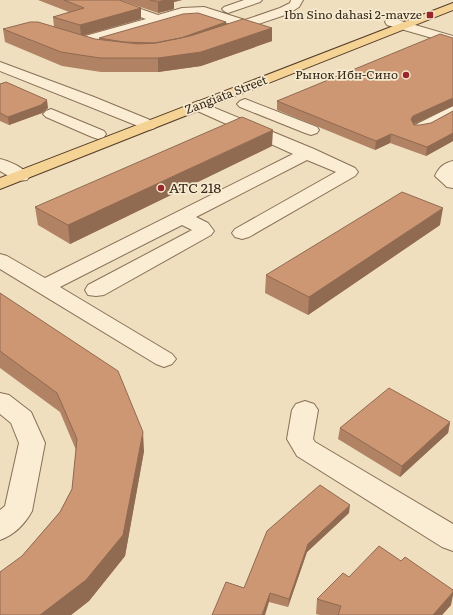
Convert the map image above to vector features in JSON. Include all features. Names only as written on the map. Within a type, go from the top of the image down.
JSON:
[{"type":"main road","name":"Zangiata Street","points":[[0,184],[7,170],[98,134],[198,106],[397,24],[449,0]]},
{"type":"main road","name":"Zangiata Street","points":[[7,170],[143,122],[397,24],[453,6]]},
{"type":"street","points":[[104,0],[158,19]]},
{"type":"street","points":[[228,9],[256,0]]},
{"type":"street","points":[[211,36],[284,11],[295,6],[297,0]]},
{"type":"street","points":[[83,41],[182,12],[204,11],[246,25]]},
{"type":"street","points":[[397,24],[452,38]]},
{"type":"street","points":[[70,37],[105,49]]},
{"type":"street","points":[[0,66],[143,122]]},
{"type":"street","points":[[245,104],[311,130]]},
{"type":"street","points":[[198,106],[349,172],[242,233]]},
{"type":"street","points":[[419,129],[453,112]]},
{"type":"street","points":[[52,114],[98,134]]},
{"type":"street","points":[[44,286],[308,154]]},
{"type":"street","points":[[453,166],[446,171],[444,176],[453,183]]},
{"type":"street","points":[[96,290],[204,231],[201,227],[181,217]]},
{"type":"street","points":[[0,260],[164,359]]},
{"type":"street","points":[[0,401],[22,418],[32,443],[18,511],[0,528]]},
{"type":"street","points":[[305,410],[300,439],[306,449],[453,538]]},
{"type":"building","points":[[64,0],[119,0],[141,8],[80,25],[53,17],[84,8]]},
{"type":"building","points":[[150,0],[166,0],[158,2]]},
{"type":"building","points":[[198,13],[226,22],[181,38],[154,43],[124,42],[99,38],[183,14]]},
{"type":"building","points":[[243,19],[272,28],[201,52],[158,58],[100,58],[61,52],[3,29],[30,22],[38,22],[95,39],[138,44],[156,43],[190,36]]},
{"type":"building","points":[[440,34],[453,38],[453,98],[413,116],[411,119],[414,125],[431,123],[453,111],[453,133],[427,147],[391,134],[376,141],[277,101]]},
{"type":"building","points":[[6,82],[47,100],[41,105],[8,117],[0,113],[0,84]]},
{"type":"building","points":[[242,117],[273,130],[68,225],[35,207]]},
{"type":"building","points":[[402,192],[443,208],[309,297],[266,275]]},
{"type":"building","points":[[0,293],[118,371],[143,432],[123,535],[86,580],[40,615],[0,615],[0,572],[22,556],[60,512],[72,489],[77,439],[57,393],[0,351]]},
{"type":"building","points":[[389,388],[450,422],[402,466],[340,428]]},
{"type":"building","points":[[320,485],[350,505],[308,544],[289,599],[270,593],[262,615],[212,615],[226,582],[244,588],[267,531]]},
{"type":"building","points":[[379,546],[401,561],[405,557],[453,590],[453,592],[433,615],[338,615],[341,606],[317,599],[343,573],[349,577]]},
{"type":"place","name":"Ibn Sino dahasi 2-mavze","points":[[430,15]]},
{"type":"place","name":"Рынок Ибн-Сино","points":[[406,75]]},
{"type":"place","name":"АТС 218","points":[[161,188]]}]
